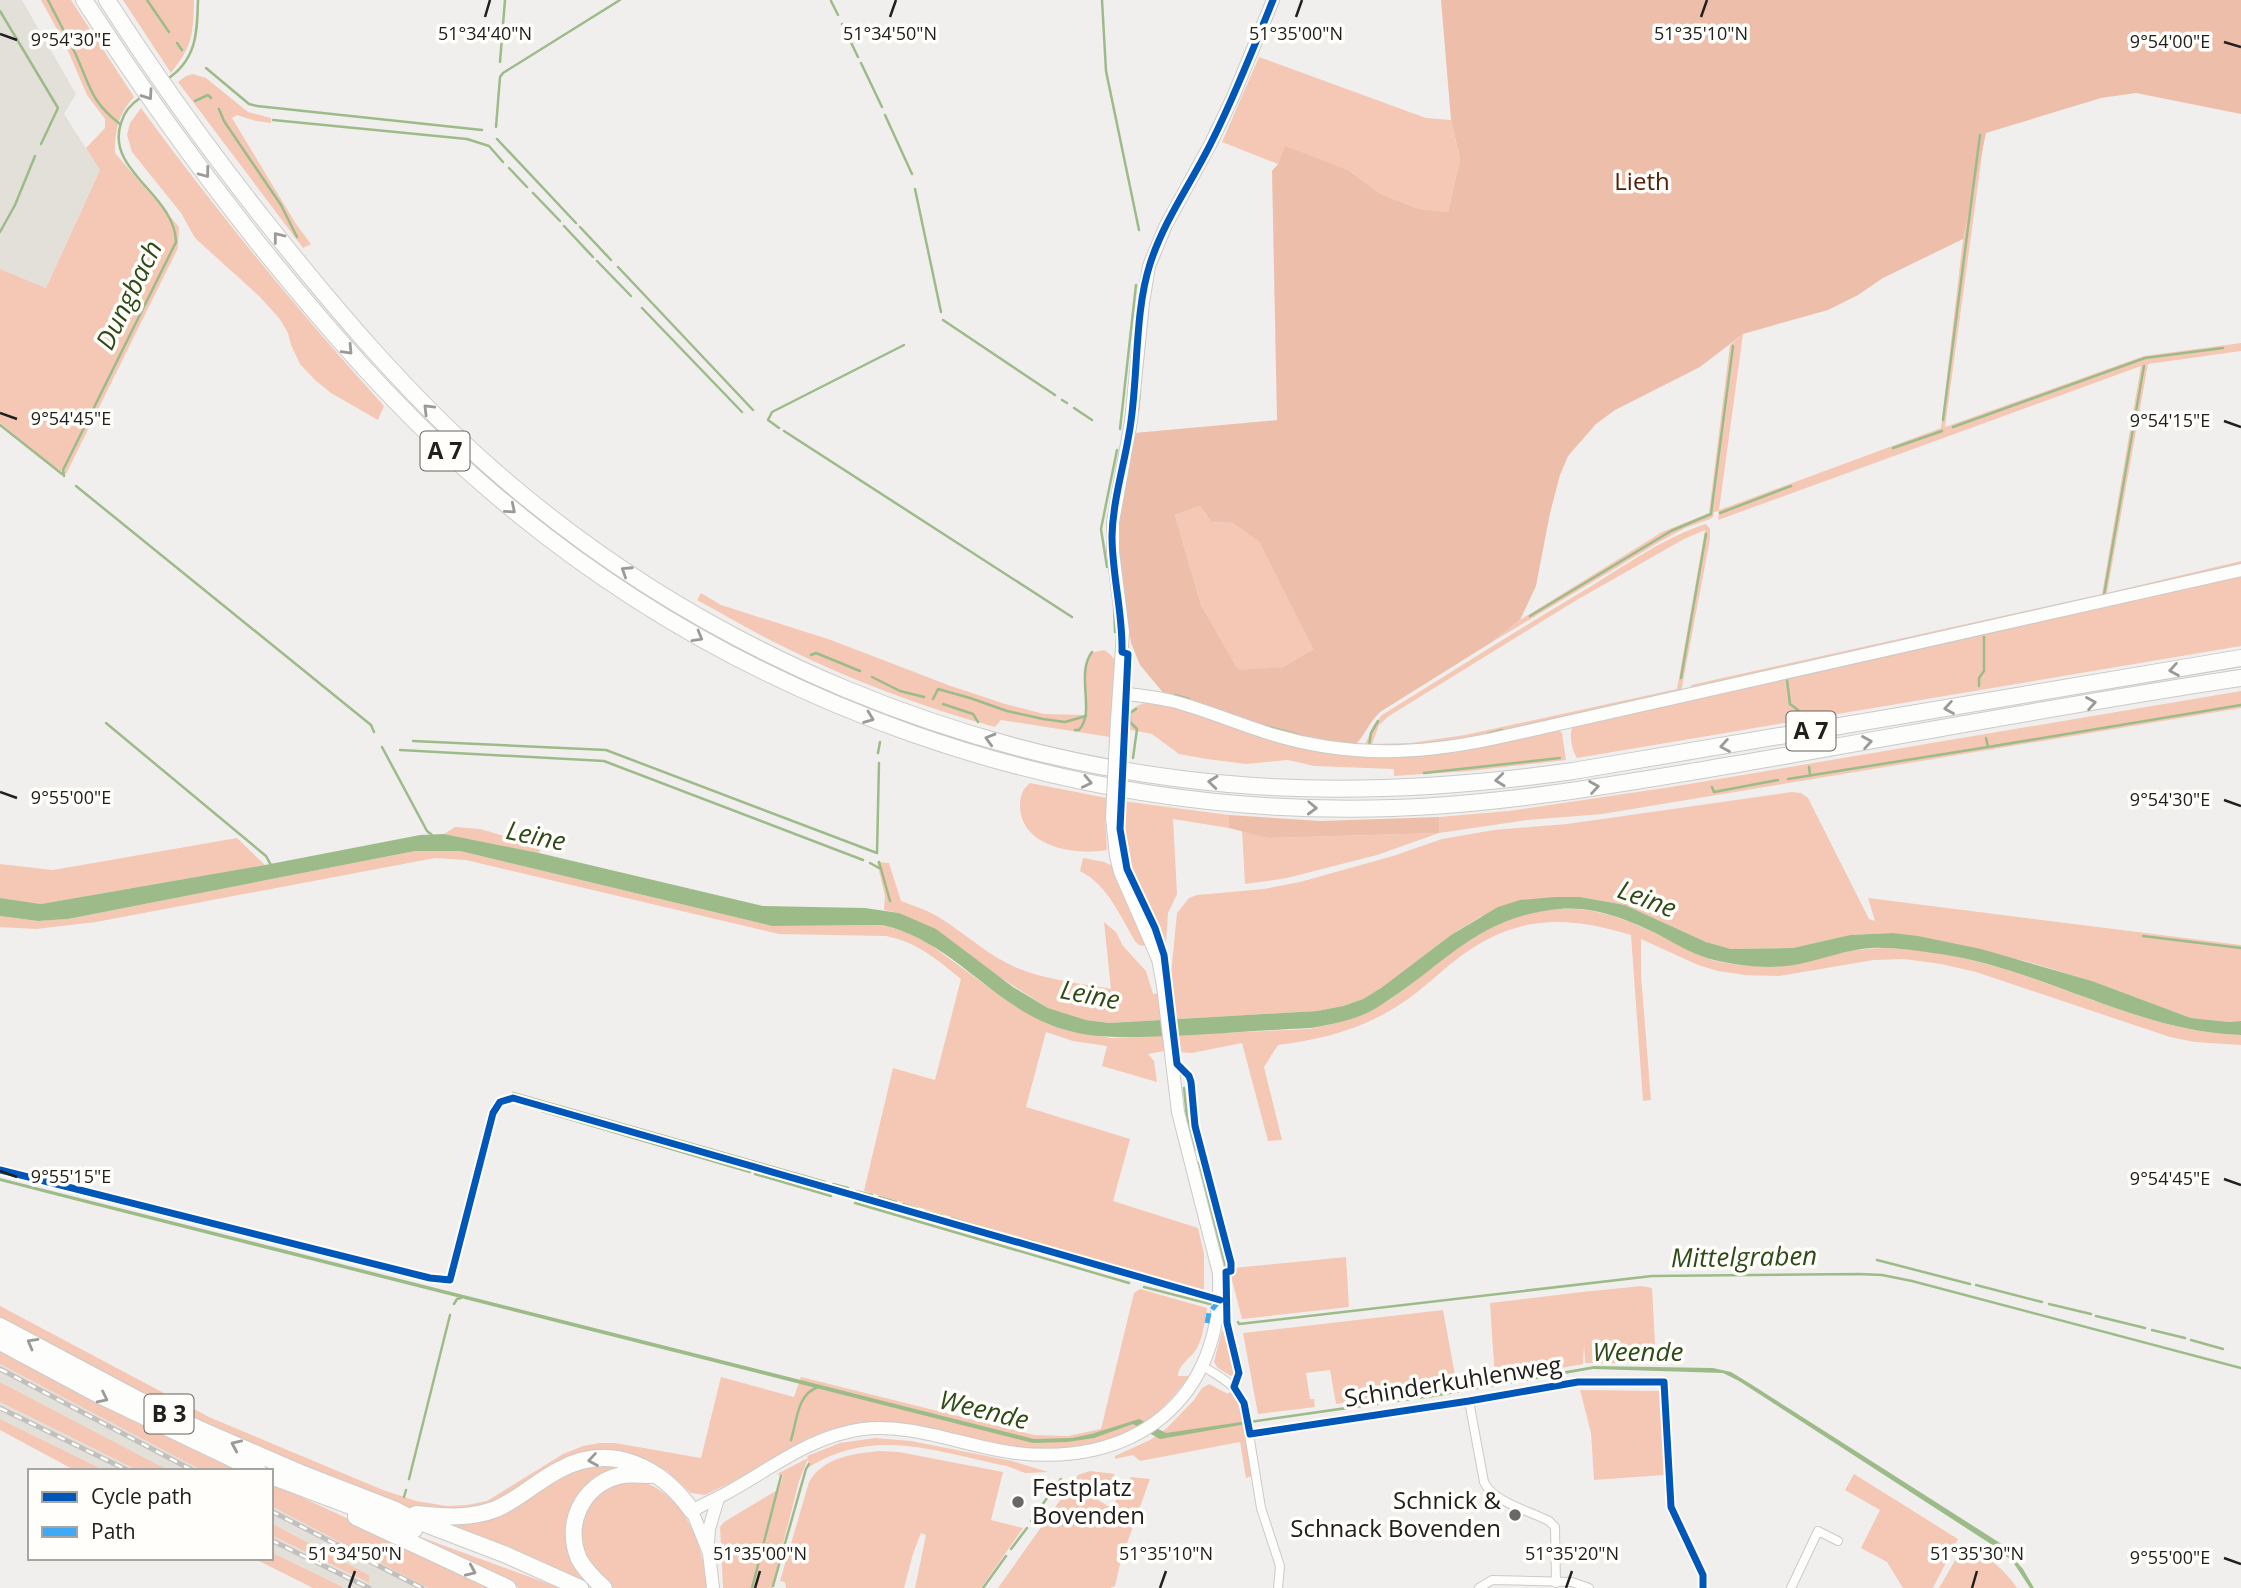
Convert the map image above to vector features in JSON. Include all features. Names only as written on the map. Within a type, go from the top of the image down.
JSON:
[{"type":"highway","name":"A 7","points":[[85,0],[164,118],[240,220],[330,331],[404,410],[485,487],[542,534],[669,621],[771,676],[888,726],[948,747],[1021,768],[1105,786],[1204,801],[1317,808],[1429,806],[1539,795],[1683,773],[2241,678]]},
{"type":"highway","name":"A 7","points":[[107,0],[180,108],[296,259],[389,368],[463,443],[552,519],[679,604],[779,659],[884,704],[955,729],[1014,746],[1133,772],[1242,785],[1338,788],[1468,783],[1587,769],[2241,658]]},
{"type":"highway","name":"B 3","points":[[0,1326],[197,1428],[580,1588]]},
{"type":"highway","name":"B 3","points":[[0,1342],[99,1395],[254,1469]]},
{"type":"highway","points":[[393,1509],[442,1517],[472,1516],[511,1502],[561,1468],[596,1458],[633,1463],[657,1475],[676,1489],[693,1512]]},
{"type":"highway","points":[[604,1588],[587,1571],[576,1550],[573,1530],[578,1508],[589,1492],[605,1481],[629,1474],[657,1475]]},
{"type":"highway","name":"B 3","points":[[273,1478],[480,1555],[555,1578]]},
{"type":"highway","points":[[273,1478],[508,1588]]},
{"type":"main road","points":[[713,1588],[708,1547],[693,1512],[812,1443],[828,1436],[866,1429],[904,1430],[1008,1451],[1043,1455],[1074,1454],[1102,1448],[1130,1437],[1159,1420],[1179,1401],[1203,1366],[1216,1326],[1220,1300],[1219,1273],[1182,1130],[1158,959],[1120,872],[1116,856],[1112,817],[1122,622],[1113,552],[1113,522],[1131,421],[1149,266],[1166,225],[1233,97],[1273,0]]},
{"type":"main road","points":[[1119,693],[1173,702],[1276,736],[1314,745],[1358,752],[1421,751],[1492,739],[2241,570]]},
{"type":"main road","points":[[708,1547],[709,1529],[720,1498]]},
{"type":"street","points":[[1203,1366],[1238,1391],[1247,1415],[1260,1504],[1280,1569],[1278,1588]]},
{"type":"street","name":"Schinderkuhlenweg","points":[[1250,1431],[1469,1401],[1578,1381],[1664,1382],[1671,1507],[1703,1575],[1703,1588]]},
{"type":"street","points":[[1469,1401],[1484,1482],[1490,1492],[1549,1521],[1555,1527],[1556,1583]]},
{"type":"street","points":[[1791,1588],[1818,1531],[1838,1541]]},
{"type":"street","points":[[1479,1588],[1492,1580],[1572,1582],[1589,1588]]},
{"type":"shaded area","points":[[0,0],[22,0],[76,94],[64,114],[100,170],[46,288],[0,269]]},
{"type":"shaded area","points":[[41,0],[71,0],[134,97],[118,123],[115,153],[179,227],[178,248],[66,474],[0,423],[0,269],[46,288],[100,170],[86,148],[105,128],[105,119],[87,95],[65,44]]},
{"type":"shaded area","points":[[123,0],[194,0],[188,47],[171,73]]},
{"type":"shaded area","points":[[1259,57],[1426,118],[1451,120],[1460,159],[1448,212],[1419,209],[1381,194],[1348,170],[1285,147],[1278,164],[1222,142]]},
{"type":"shaded area","points":[[193,74],[206,78],[248,112],[271,118],[271,123],[237,115],[232,118],[311,244],[303,248],[178,82]]},
{"type":"shaded area","points":[[141,108],[259,260],[384,406],[378,420],[331,393],[315,380],[300,364],[279,318],[260,297],[195,238],[181,213],[132,152],[127,135],[130,123]]},
{"type":"shaded area","points":[[1985,133],[1945,427],[2144,356],[2241,343],[2241,351],[2148,364],[2107,593],[2241,561],[2241,566],[1692,688],[1691,685],[2102,594],[2141,366],[1718,520],[1719,511],[1714,512],[1710,519],[1661,541],[1492,642],[1520,620],[1662,532],[1709,513],[1730,345],[1743,334],[1719,510],[1941,428],[1963,239]]},
{"type":"shaded area","points":[[1200,506],[1211,522],[1233,523],[1259,542],[1313,649],[1283,667],[1238,671],[1201,605],[1175,515]]},
{"type":"shaded area","points":[[1706,524],[1710,529],[1710,539],[1681,692],[1450,744],[1364,747],[1373,726],[1382,715],[1648,551]],"holes":[[[1705,530],[1677,689],[1465,735],[1411,743],[1372,744],[1379,725],[1389,716],[1575,601],[1684,539]]]},
{"type":"shaded area","points":[[2241,573],[2241,646],[1577,758],[1572,746],[1573,725]]},
{"type":"shaded area","points":[[701,593],[721,605],[831,640],[948,685],[1044,714],[1085,715],[1085,668],[1090,653],[1104,650],[1116,662],[1110,737],[1001,720],[995,727],[913,702],[771,641],[697,600]]},
{"type":"shaded area","points":[[2241,691],[2241,708],[1602,814],[1527,820],[1439,833],[1439,817],[1509,811],[1671,787]]},
{"type":"shaded area","points":[[1146,703],[1160,703],[1345,754],[1557,729],[1562,733],[1566,760],[1394,776],[1394,769],[1314,766],[1288,760],[1246,764],[1207,759],[1179,754],[1152,734],[1126,729],[1131,712]]},
{"type":"shaded area","points":[[1030,783],[1122,801],[1229,815],[1229,828],[1173,819],[1177,894],[1168,913],[1166,943],[1136,884],[1121,819],[1105,816],[1107,850],[1066,850],[1052,846],[1040,840],[1023,821],[1021,797]]},
{"type":"shaded area","points":[[1792,792],[1801,793],[1808,798],[1869,919],[1875,921],[1868,898],[2241,945],[2241,1021],[2191,1018],[2092,981],[2025,961],[1893,933],[1850,935],[1794,948],[1731,949],[1706,942],[1625,905],[1580,897],[1555,897],[1480,917],[1451,935],[1381,988],[1363,999],[1343,1006],[1317,1011],[1109,1023],[1086,1020],[1048,1008],[899,913],[884,910],[885,896],[877,862],[889,863],[901,901],[935,915],[1007,963],[1040,975],[1111,989],[1104,922],[1116,932],[1123,946],[1146,971],[1153,994],[1171,992],[1177,913],[1189,898],[1197,895],[1264,889],[1300,882],[1442,839]]},
{"type":"shaded area","points":[[455,827],[480,829],[541,847],[539,853],[444,834]]},
{"type":"shaded area","points":[[1242,830],[1268,838],[1439,833],[1377,855],[1287,878],[1245,884]]},
{"type":"shaded area","points":[[444,834],[539,853],[763,906],[865,908],[899,913],[936,929],[1013,987],[1048,1008],[1086,1020],[1109,1023],[1317,1011],[1343,1006],[1363,999],[1381,988],[1451,935],[1498,907],[1520,900],[1580,897],[1625,905],[1706,942],[1731,949],[1793,948],[1850,935],[1893,933],[1981,949],[2092,981],[2191,1018],[2241,1021],[2241,1035],[2164,1023],[2016,973],[1940,954],[1871,948],[1778,967],[1724,962],[1694,953],[1625,920],[1599,912],[1573,909],[1531,913],[1506,921],[1463,945],[1381,1005],[1347,1020],[1311,1028],[1124,1037],[1077,1033],[1046,1023],[1004,999],[927,943],[882,925],[772,926],[460,851],[415,851],[68,919],[38,921],[0,916],[0,898],[41,904],[420,835]]},
{"type":"shaded area","points":[[237,838],[265,865],[41,904],[0,898],[0,864],[53,870]]},
{"type":"shaded area","points":[[415,851],[460,851],[772,926],[882,925],[917,935],[1010,1003],[1046,1023],[1065,1030],[1111,1038],[1309,1029],[1345,1021],[1371,1011],[1390,999],[1452,950],[1486,929],[1524,915],[1578,909],[1608,915],[1636,925],[1706,958],[1747,966],[1790,965],[1876,948],[1941,954],[2016,973],[2164,1023],[2241,1035],[2241,1045],[2195,1042],[2170,1037],[1976,972],[1941,964],[1904,959],[1874,960],[1779,976],[1745,975],[1698,965],[1641,939],[1641,975],[1651,1100],[1643,1101],[1631,935],[1569,922],[1530,924],[1491,938],[1462,955],[1409,999],[1371,1021],[1310,1040],[1278,1045],[1264,1067],[1282,1140],[1268,1141],[1242,1043],[1192,1053],[1164,1051],[1148,1054],[1154,1061],[1157,1082],[1102,1066],[1107,1046],[1073,1041],[1046,1032],[1026,1107],[1130,1139],[1113,1201],[1198,1228],[1204,1254],[1204,1292],[864,1191],[893,1068],[935,1080],[961,979],[926,953],[898,939],[886,936],[779,934],[466,860],[435,858],[96,922],[36,929],[0,927],[0,916],[38,921],[68,919]]},
{"type":"shaded area","points":[[1083,858],[1113,866],[1147,941],[1145,946],[1135,941],[1105,892],[1080,871]]},
{"type":"shaded area","points":[[0,1178],[1034,1439],[1072,1438],[1139,1419],[1166,1433],[1434,1394],[1594,1366],[1713,1368],[1731,1372],[2000,1543],[2023,1569],[2034,1588],[2030,1588],[2013,1562],[1997,1548],[1723,1373],[1593,1369],[1434,1397],[1160,1439],[1133,1424],[1094,1438],[1033,1443],[66,1198],[0,1181]]},
{"type":"shaded area","points":[[1346,1257],[1349,1307],[1242,1319],[1231,1276],[1234,1268]]},
{"type":"shaded area","points":[[1642,1286],[1652,1288],[1656,1363],[1585,1363],[1584,1345],[1583,1364],[1495,1380],[1490,1303]]},
{"type":"shaded area","points":[[1140,1289],[1207,1308],[1202,1334],[1197,1348],[1183,1364],[1178,1376],[1189,1376],[1172,1398],[1141,1426],[1102,1444],[1071,1449],[1038,1449],[846,1427],[806,1439],[705,1495],[691,1493],[667,1471],[647,1461],[619,1454],[485,1509],[425,1512],[275,1456],[172,1409],[0,1319],[0,1306],[209,1417],[383,1490],[416,1501],[447,1506],[487,1501],[563,1454],[583,1446],[615,1443],[701,1458],[721,1377],[794,1397],[801,1377],[1034,1435],[1068,1436],[1101,1429],[1134,1293]]},
{"type":"shaded area","points":[[1443,1310],[1457,1386],[1336,1404],[1330,1370],[1306,1373],[1310,1399],[1314,1399],[1315,1407],[1258,1414],[1243,1333]]},
{"type":"shaded area","points":[[1222,1330],[1228,1338],[1235,1374],[1231,1376],[1214,1362]]},
{"type":"shaded area","points":[[0,1347],[240,1469],[199,1469],[0,1364]]},
{"type":"shaded area","points":[[0,1364],[199,1469],[166,1469],[0,1382]]},
{"type":"shaded area","points":[[0,1382],[166,1469],[135,1469],[0,1402]]},
{"type":"shaded area","points":[[1209,1384],[1228,1394],[1231,1391],[1236,1398],[1241,1411],[1252,1476],[1246,1478],[1240,1442],[1140,1461],[1133,1455],[1115,1459],[1115,1456],[1150,1440],[1167,1428],[1202,1388]]},
{"type":"shaded area","points":[[1580,1390],[1660,1391],[1664,1475],[1594,1480],[1591,1433]]},
{"type":"shaded area","points":[[0,1402],[135,1469],[102,1469],[0,1419]]},
{"type":"shaded area","points":[[0,1419],[102,1469],[72,1469],[0,1430]]},
{"type":"shaded area","points":[[875,1438],[911,1441],[1012,1461],[1048,1472],[1025,1473],[1007,1466],[906,1446],[858,1448],[833,1455],[809,1467],[808,1459],[799,1481],[772,1588],[723,1588],[720,1527],[724,1522],[779,1489],[783,1476],[777,1474],[808,1458],[807,1456],[840,1443]]},
{"type":"shaded area","points":[[880,1451],[899,1452],[1003,1472],[991,1520],[1023,1528],[981,1588],[915,1588],[926,1535],[921,1533],[904,1588],[786,1588],[785,1582],[780,1581],[809,1482],[815,1474],[822,1467],[840,1458]]},
{"type":"shaded area","points":[[598,1464],[627,1468],[571,1515],[596,1586],[428,1520],[448,1522],[559,1475]]},
{"type":"shaded area","points":[[1090,1471],[1115,1474],[1098,1500],[1111,1508],[1131,1477],[1150,1479],[1121,1560],[1115,1586],[998,1588],[1078,1475]]},
{"type":"shaded area","points":[[1854,1474],[1958,1539],[1933,1588],[1903,1588],[1887,1562],[1861,1548],[1880,1510],[1845,1490]]},
{"type":"shaded area","points":[[637,1480],[668,1496],[679,1508],[696,1537],[707,1588],[613,1588],[603,1581],[585,1560],[579,1525],[581,1515],[606,1486]]},
{"type":"shaded area","points":[[273,1484],[498,1588],[428,1588],[273,1507]]},
{"type":"shaded area","points":[[273,1507],[428,1588],[345,1588],[273,1553],[273,1536],[368,1583],[369,1575],[273,1524]]},
{"type":"shaded area","points":[[374,1520],[560,1588],[519,1588]]},
{"type":"shaded area","points":[[273,1524],[369,1575],[369,1583],[273,1536]]},
{"type":"shaded area","points":[[1964,1545],[1994,1563],[2017,1588],[1939,1588]]},
{"type":"shaded area","points":[[273,1553],[345,1588],[313,1588],[257,1560],[273,1560]]},
{"type":"green space","name":"Lieth","points":[[1441,0],[2241,0],[2241,114],[2136,93],[2101,98],[1986,133],[1963,239],[1883,278],[1858,295],[1828,310],[1743,334],[1700,367],[1615,410],[1596,424],[1568,456],[1560,475],[1536,586],[1520,620],[1492,642],[1380,712],[1354,746],[1298,737],[1165,695],[1140,665],[1131,643],[1119,566],[1120,504],[1134,433],[1277,420],[1272,171],[1285,146],[1348,170],[1381,194],[1419,209],[1448,212],[1460,159],[1451,120]],"holes":[[[1200,506],[1211,522],[1233,523],[1259,542],[1313,649],[1283,667],[1238,670],[1201,605],[1175,515]]]},
{"type":"green space","points":[[1229,815],[1321,821],[1439,817],[1439,833],[1268,838],[1229,828]]},
{"type":"waterway","points":[[48,0],[92,93],[120,124]]},
{"type":"waterway","points":[[147,0],[169,32]]},
{"type":"waterway","name":"Dungbach","points":[[166,80],[184,64],[189,55],[196,35],[198,0]]},
{"type":"waterway","points":[[500,62],[505,0]]},
{"type":"waterway","points":[[496,127],[500,77],[503,73],[620,0]]},
{"type":"waterway","points":[[1102,0],[1106,71],[1139,230]]},
{"type":"waterway","points":[[831,1],[838,15]]},
{"type":"waterway","points":[[0,11],[58,108],[41,144]]},
{"type":"waterway","points":[[842,24],[858,57]]},
{"type":"waterway","points":[[177,43],[182,50]]},
{"type":"waterway","points":[[861,63],[882,107]]},
{"type":"waterway","points":[[206,68],[249,104],[257,106],[482,130]]},
{"type":"waterway","points":[[195,101],[208,95],[211,98]]},
{"type":"waterway","name":"Dungbach","points":[[64,476],[63,470],[176,242],[173,225],[165,210],[131,169],[119,140],[124,115],[140,98]]},
{"type":"waterway","points":[[219,109],[224,121],[281,205],[297,237]]},
{"type":"waterway","points":[[885,115],[912,174]]},
{"type":"waterway","points":[[273,120],[467,139],[489,146],[503,162]]},
{"type":"waterway","points":[[1943,420],[1980,135]]},
{"type":"waterway","points":[[497,139],[576,223]]},
{"type":"waterway","points":[[0,232],[15,205],[35,156]]},
{"type":"waterway","points":[[509,168],[527,187]]},
{"type":"waterway","points":[[915,189],[941,312]]},
{"type":"waterway","points":[[533,193],[560,221]]},
{"type":"waterway","points":[[564,226],[593,257]]},
{"type":"waterway","points":[[580,227],[611,260]]},
{"type":"waterway","points":[[597,261],[631,296]]},
{"type":"waterway","points":[[618,267],[753,410]]},
{"type":"waterway","points":[[1120,429],[1136,285]]},
{"type":"waterway","points":[[642,308],[742,412]]},
{"type":"waterway","points":[[943,320],[1055,395]]},
{"type":"waterway","points":[[779,428],[768,420],[772,412],[904,345]]},
{"type":"waterway","points":[[1530,616],[1671,531],[1711,514],[1733,346]]},
{"type":"waterway","points":[[1953,427],[2145,358],[2223,348]]},
{"type":"waterway","points":[[2104,595],[2144,366]]},
{"type":"waterway","points":[[1138,411],[1140,390]]},
{"type":"waterway","points":[[1062,400],[1067,403]]},
{"type":"waterway","points":[[1074,408],[1092,420]]},
{"type":"waterway","points":[[0,425],[62,474]]},
{"type":"waterway","points":[[784,431],[1072,617]]},
{"type":"waterway","points":[[1893,448],[1942,431]]},
{"type":"waterway","points":[[1107,567],[1101,529],[1117,450]]},
{"type":"waterway","name":"Dungbach","points":[[76,486],[371,725],[374,732]]},
{"type":"waterway","points":[[1720,513],[1791,486]]},
{"type":"waterway","points":[[1681,678],[1706,534]]},
{"type":"waterway","points":[[1114,605],[1115,632]]},
{"type":"waterway","points":[[1979,686],[1979,678],[1984,671],[1984,637]]},
{"type":"waterway","points":[[1075,730],[1079,730],[1086,713],[1085,671],[1092,652]]},
{"type":"waterway","points":[[811,655],[816,653],[860,671]]},
{"type":"waterway","points":[[872,677],[900,691],[924,697]]},
{"type":"waterway","points":[[1787,680],[1790,704],[1801,716]]},
{"type":"waterway","points":[[933,699],[938,689],[1007,711],[1043,719],[1065,722],[1086,716]]},
{"type":"waterway","points":[[1175,695],[1189,699]]},
{"type":"waterway","points":[[943,704],[973,714],[978,722]]},
{"type":"waterway","points":[[1986,738],[1988,747],[2241,705]]},
{"type":"waterway","points":[[1133,758],[1137,729],[1130,722],[1130,713],[1136,709]]},
{"type":"waterway","points":[[1369,746],[1371,733],[1378,721]]},
{"type":"waterway","points":[[106,723],[266,856],[272,867]]},
{"type":"waterway","points":[[1261,725],[1299,735]]},
{"type":"waterway","points":[[1487,734],[1502,730]]},
{"type":"waterway","points":[[413,741],[606,750],[877,853],[879,763]]},
{"type":"waterway","points":[[878,753],[880,742]]},
{"type":"waterway","name":"Dungbach","points":[[382,747],[427,831],[432,835]]},
{"type":"waterway","points":[[1788,779],[1988,747]]},
{"type":"waterway","points":[[400,750],[604,761],[863,860]]},
{"type":"waterway","points":[[1424,773],[1560,758]]},
{"type":"waterway","points":[[1809,767],[1810,775]]},
{"type":"waterway","points":[[1712,787],[1714,792],[1778,780]]},
{"type":"waterway","points":[[879,862],[890,901]]},
{"type":"waterway","points":[[870,863],[879,868]]},
{"type":"waterway","points":[[2143,936],[2241,948]]},
{"type":"waterway","points":[[1184,1088],[1187,1118],[1196,1150]]},
{"type":"waterway","points":[[513,1093],[825,1182]]},
{"type":"waterway","points":[[542,1111],[750,1172]]},
{"type":"waterway","points":[[1199,1163],[1226,1268]]},
{"type":"waterway","points":[[755,1174],[831,1196]]},
{"type":"waterway","points":[[833,1184],[848,1188]]},
{"type":"waterway","points":[[855,1191],[872,1195]]},
{"type":"waterway","points":[[879,1197],[896,1202]]},
{"type":"waterway","points":[[855,1203],[1129,1283]]},
{"type":"waterway","points":[[903,1204],[918,1209]]},
{"type":"waterway","points":[[925,1211],[943,1216]]},
{"type":"waterway","points":[[951,1218],[1017,1238]]},
{"type":"waterway","points":[[1022,1239],[1034,1242]]},
{"type":"waterway","points":[[1041,1245],[1052,1248]]},
{"type":"waterway","points":[[1059,1250],[1076,1255]]},
{"type":"waterway","points":[[1086,1258],[1102,1262]]},
{"type":"waterway","points":[[1877,1260],[1970,1284]]},
{"type":"waterway","points":[[1109,1264],[1130,1270]]},
{"type":"waterway","points":[[1135,1272],[1138,1275]]},
{"type":"waterway","name":"Mittelgraben","points":[[1238,1322],[1652,1276],[1882,1275],[2241,1368]]},
{"type":"waterway","points":[[1976,1285],[2042,1302]]},
{"type":"waterway","points":[[1144,1287],[1210,1304]]},
{"type":"waterway","points":[[454,1304],[461,1298]]},
{"type":"waterway","points":[[2049,1304],[2091,1314]]},
{"type":"waterway","points":[[409,1479],[450,1315]]},
{"type":"waterway","points":[[2096,1316],[2145,1328]]},
{"type":"waterway","points":[[2152,1330],[2185,1338]]},
{"type":"waterway","points":[[2191,1340],[2223,1349]]},
{"type":"waterway","points":[[791,1440],[802,1402],[818,1387]]},
{"type":"waterway","points":[[773,1586],[809,1464]]},
{"type":"waterway","points":[[752,1588],[781,1476]]},
{"type":"waterway","points":[[1052,1491],[1061,1479]]},
{"type":"waterway","points":[[404,1497],[406,1490]]},
{"type":"waterway","points":[[1031,1521],[1047,1498]]},
{"type":"waterway","points":[[1011,1549],[1027,1528]]},
{"type":"waterway","points":[[983,1588],[1006,1556]]},
{"type":"railway","points":[[0,1369],[190,1469]]},
{"type":"railway","points":[[0,1408],[125,1469]]},
{"type":"railway","points":[[273,1512],[422,1588]]},
{"type":"railway","points":[[273,1541],[369,1588]]},
{"type":"marked path","points":[[1207,1323],[1209,1313],[1220,1300],[1215,1299]]},
{"type":"cycle path","points":[[1273,0],[1220,124],[1170,217],[1150,264],[1139,321],[1131,421],[1112,536],[1122,652],[1128,654],[1120,829],[1127,869],[1155,928],[1164,955],[1177,1064],[1189,1076],[1191,1082],[1195,1126],[1231,1263],[1231,1271],[1226,1272],[1227,1323],[1239,1373],[1234,1387],[1244,1403],[1250,1434],[1578,1382],[1664,1382],[1671,1507],[1703,1575],[1703,1588]]},
{"type":"cycle path","points":[[0,1170],[430,1278],[450,1280],[493,1113],[500,1102],[513,1098],[1220,1300]]},
{"type":"place","name":"Festplatz Bovenden","points":[[1018,1502]]},
{"type":"place","name":"Schnick & Schnack Bovenden","points":[[1515,1515]]},
{"type":"water label","name":"Leine","points":[[536,836]]},
{"type":"water label","name":"Leine","points":[[1647,899]]},
{"type":"water label","name":"Leine","points":[[1090,995]]},
{"type":"water label","name":"Weende","points":[[1638,1352]]},
{"type":"water label","name":"Weende","points":[[984,1410]]}]
